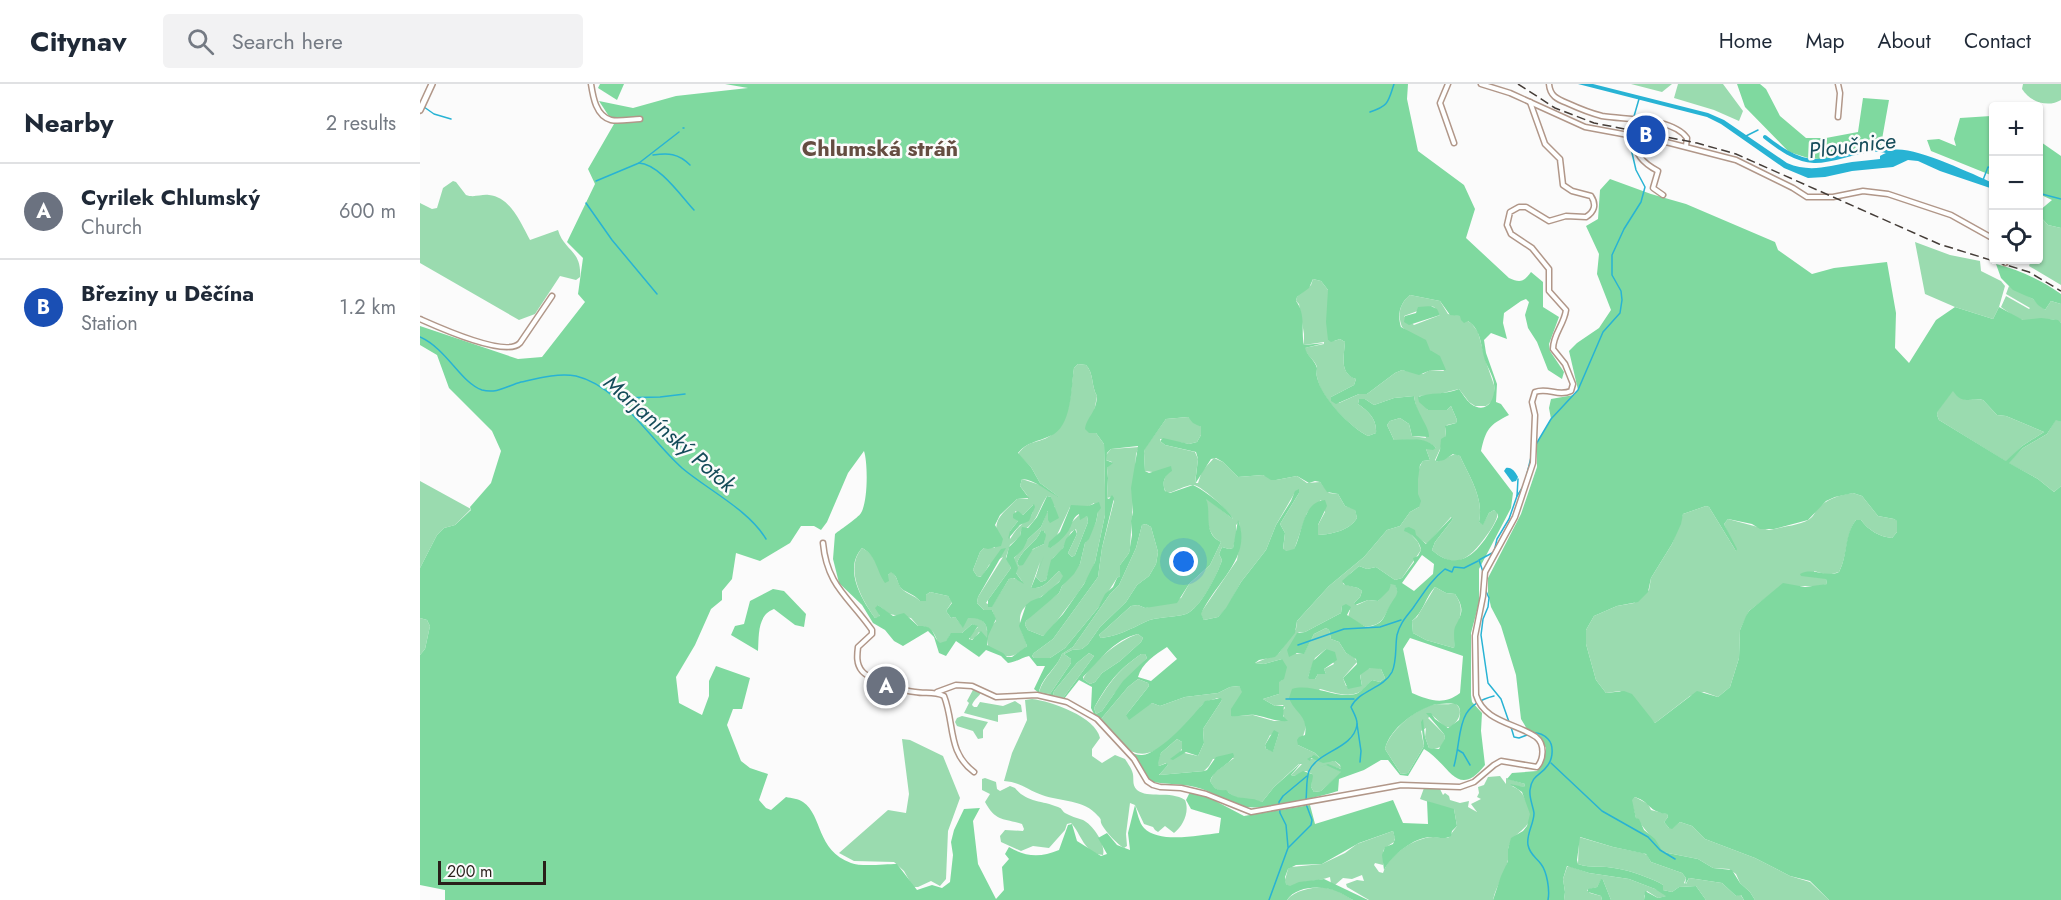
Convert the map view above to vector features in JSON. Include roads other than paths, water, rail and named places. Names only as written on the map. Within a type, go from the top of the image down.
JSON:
[{"type":"main road","points":[[422,107],[432,84]]},
{"type":"street","points":[[591,84],[594,102],[604,116],[611,120],[640,119]]},
{"type":"street","points":[[1448,84],[1440,103],[1454,143]]},
{"type":"street","points":[[1481,84],[1530,102],[1585,127],[1686,146],[1745,163],[1806,197],[1833,197],[1863,191],[1888,194],[1951,215],[1989,236]]},
{"type":"street","points":[[1549,84],[1549,90],[1554,96],[1586,111],[1603,116],[1633,118],[1665,125],[1679,131],[1687,138],[1686,146]]},
{"type":"street","points":[[1838,84],[1840,93],[1838,117]]},
{"type":"street","points":[[937,693],[956,685],[972,686],[996,697],[1037,694],[1067,702],[1097,719],[1134,759],[1147,781],[1153,785],[1206,794],[1251,812],[1401,784],[1460,787],[1474,782],[1502,761],[1533,767],[1540,763],[1542,748],[1535,737],[1498,719],[1479,704],[1476,695],[1475,636],[1485,572],[1515,517],[1533,464],[1535,415],[1533,396],[1535,392],[1545,389],[1565,393],[1571,391],[1573,384],[1564,364],[1553,349],[1555,336],[1565,320],[1566,310],[1549,291],[1549,269],[1532,248],[1511,234],[1507,218],[1514,208],[1519,207],[1526,207],[1549,220],[1566,216],[1586,217],[1593,211],[1594,206],[1591,196],[1572,191],[1563,185],[1560,159],[1545,144],[1530,102]]},
{"type":"street","points":[[1632,137],[1644,164],[1658,171],[1653,188],[1663,195]]},
{"type":"street","points":[[420,319],[486,344],[510,348],[517,346],[552,296]]},
{"type":"street","points":[[823,543],[826,565],[831,578],[872,630],[872,634],[858,647],[858,663],[862,671],[903,689],[944,696]]},
{"type":"street","points":[[945,688],[944,696],[949,709],[956,749],[960,759],[974,772]]},
{"type":"water","points":[[1578,84],[1593,84],[1708,113],[1724,120],[1787,163],[1795,166],[1819,168],[1880,159],[1880,156],[1890,151],[1902,150],[1928,156],[1971,173],[1989,181],[1989,188],[1918,161],[1908,160],[1893,167],[1808,178],[1784,168],[1721,124],[1707,117]]},
{"type":"water","points":[[1510,468],[1518,477],[1516,481],[1512,482],[1504,471]]},
{"type":"waterway","points":[[1370,112],[1381,108],[1387,102],[1394,84]]},
{"type":"waterway","points":[[1630,130],[1639,99]]},
{"type":"waterway","points":[[424,107],[434,114],[451,119]]},
{"type":"waterway","points":[[1746,136],[1758,130]]},
{"type":"waterway","points":[[596,181],[639,163],[679,132]]},
{"type":"waterway","name":"Ploučnice","points":[[1765,137],[1788,153],[1814,161],[1873,150],[1892,153]]},
{"type":"waterway","points":[[1535,446],[1551,419],[1578,390],[1603,332],[1620,313],[1621,291],[1612,275],[1612,255],[1624,229],[1641,202],[1645,187],[1636,170],[1629,140]]},
{"type":"waterway","points":[[653,155],[673,155],[690,165]]},
{"type":"waterway","points":[[639,163],[647,165],[662,175],[694,210]]},
{"type":"waterway","points":[[1983,180],[1989,167]]},
{"type":"waterway","points":[[2043,194],[2061,199]]},
{"type":"waterway","points":[[586,203],[612,240],[657,294]]},
{"type":"waterway","name":"Marjanínský Potok","points":[[420,337],[430,342],[467,380],[482,390],[497,390],[521,382],[555,376],[576,376],[592,382],[620,402],[670,457],[739,510],[766,539]]},
{"type":"waterway","points":[[615,398],[685,394]]},
{"type":"waterway","points":[[1526,478],[1532,453]]},
{"type":"waterway","points":[[1517,496],[1518,479]]},
{"type":"waterway","points":[[1482,585],[1483,572],[1479,560],[1494,552],[1497,539],[1524,485]]},
{"type":"waterway","points":[[1306,800],[1308,774],[1313,764],[1349,740],[1354,733],[1357,723],[1351,707],[1355,701],[1383,682],[1392,672],[1400,627],[1431,582],[1445,569],[1452,572],[1454,567],[1464,568],[1478,561]]},
{"type":"waterway","points":[[1485,589],[1489,598],[1481,635],[1488,683],[1501,699],[1509,722]]},
{"type":"waterway","points":[[1298,645],[1344,629],[1380,627],[1401,620]]},
{"type":"waterway","points":[[1454,766],[1462,722],[1466,714],[1481,701],[1494,696]]},
{"type":"waterway","points":[[1286,699],[1354,699]]},
{"type":"waterway","points":[[1357,724],[1361,751],[1360,762]]},
{"type":"waterway","points":[[1511,727],[1514,737],[1527,735]]},
{"type":"waterway","points":[[1531,733],[1544,736],[1552,748],[1550,762],[1531,785],[1530,796],[1534,813],[1528,841],[1530,851],[1545,872],[1548,900]]},
{"type":"waterway","points":[[1458,750],[1463,753],[1470,765]]},
{"type":"waterway","points":[[1551,763],[1602,811],[1648,837],[1660,850],[1675,859]]},
{"type":"waterway","points":[[1288,847],[1286,825],[1280,813],[1279,802],[1307,776]]},
{"type":"waterway","points":[[1269,900],[1288,848],[1311,825],[1312,820],[1306,804]]},
{"type":"railway","points":[[1518,84],[1555,108],[1594,123],[1697,143],[1736,154],[1939,244],[2029,272],[2061,291]]},
{"type":"place","name":"Březiny u Děčína","points":[[1646,135]]},
{"type":"place","name":"Cyrilek Chlumský","points":[[886,686]]},
{"type":"district","name":"Chlumská stráň","points":[[880,148]]}]
